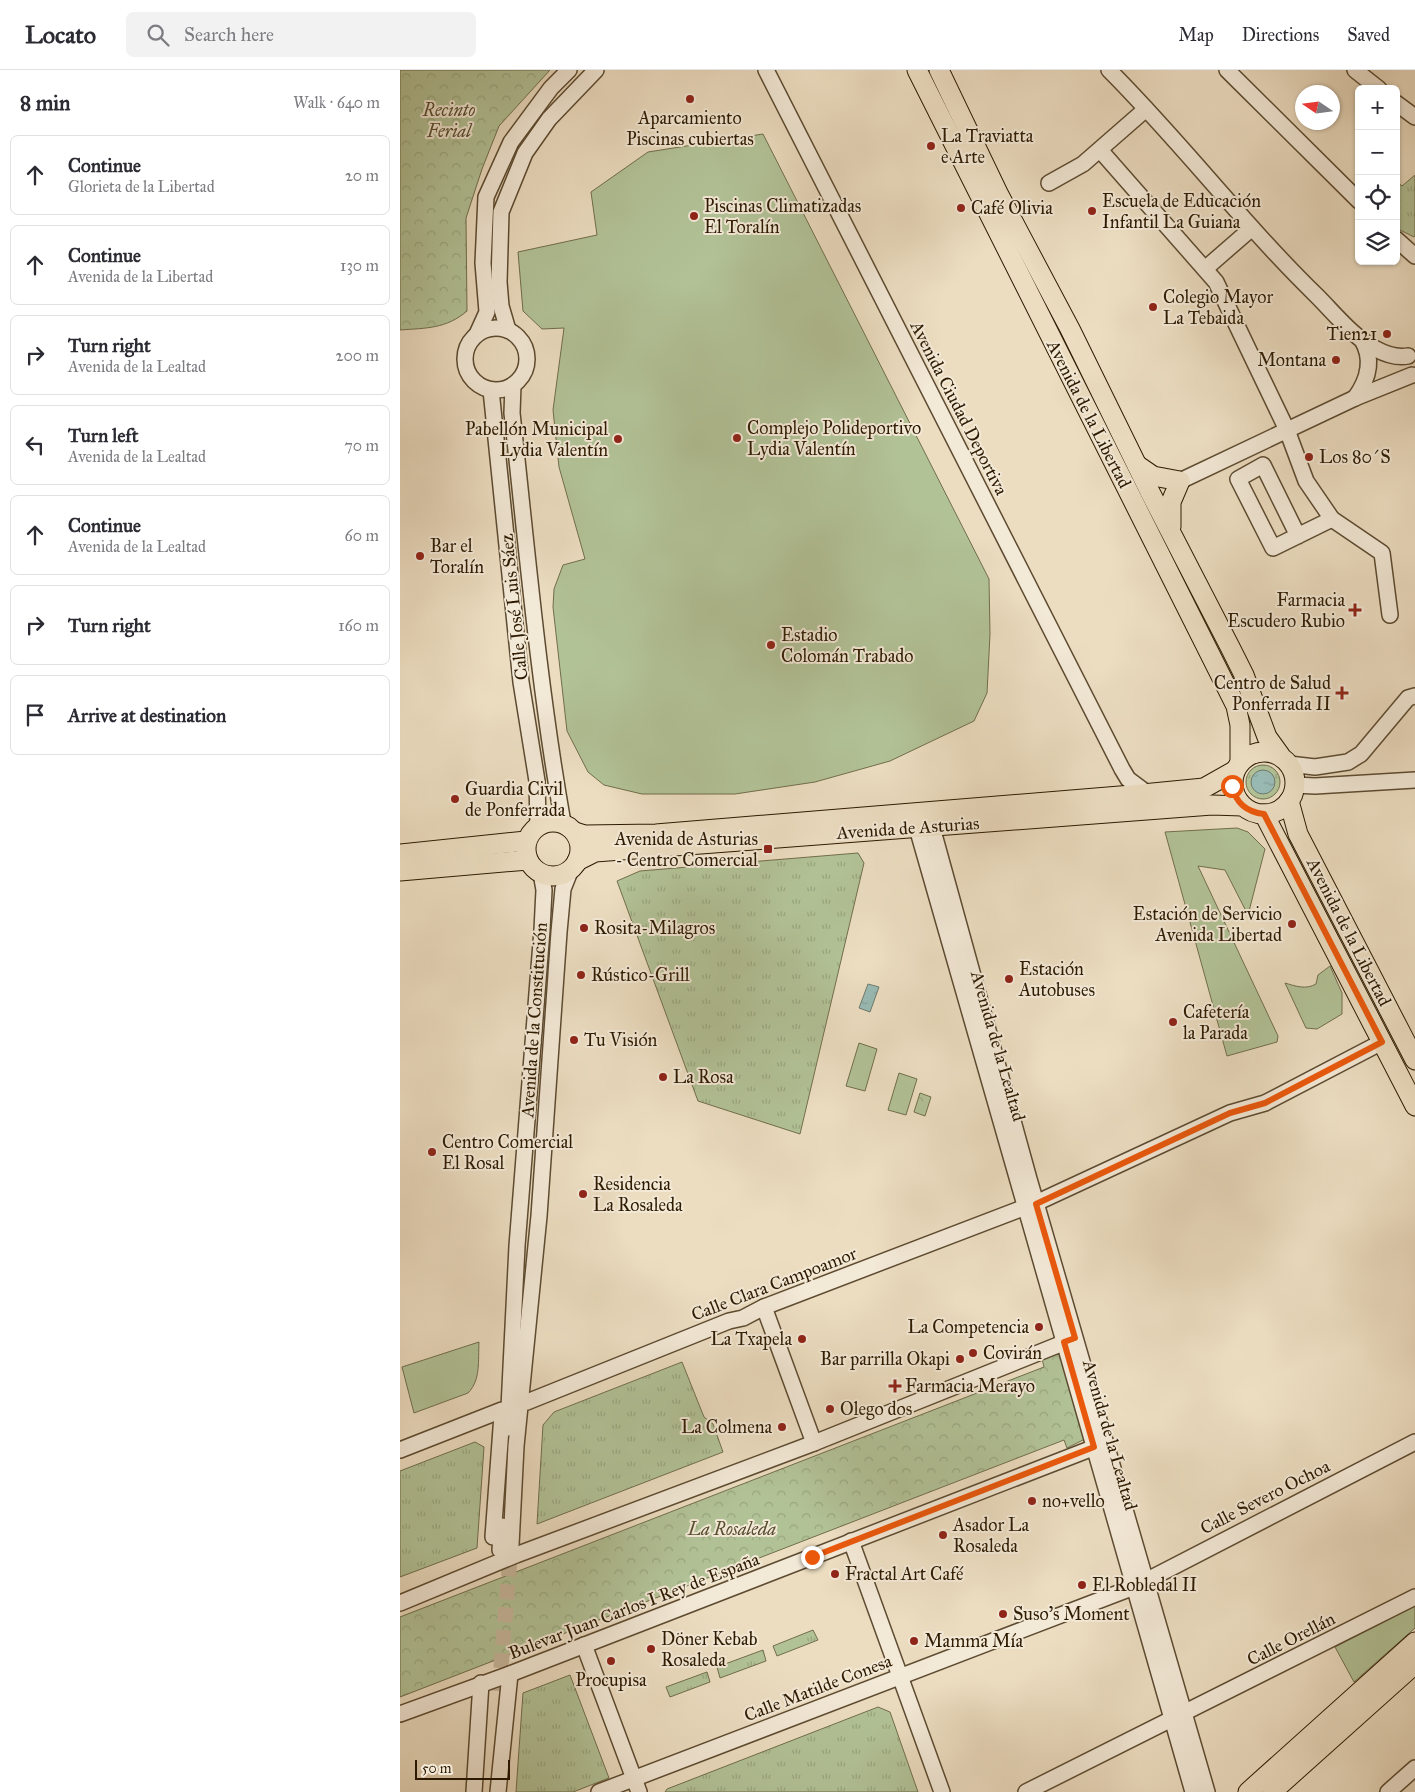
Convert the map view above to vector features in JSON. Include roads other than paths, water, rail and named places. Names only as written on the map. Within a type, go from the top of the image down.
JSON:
[{"type":"main road","name":"Avenida de la Libertad","points":[[918,70],[1236,706],[1240,725],[1237,766]]},
{"type":"main road","name":"Avenida de la Libertad","points":[[939,70],[999,195],[1066,321],[1136,464],[1244,674],[1267,736],[1284,760]]},
{"type":"main road","points":[[1047,330],[1066,321]]},
{"type":"main road","points":[[1136,464],[1153,476],[1180,481],[1171,502],[1171,532]]},
{"type":"main road","points":[[1258,751],[1284,760],[1293,770],[1292,793],[1282,808],[1264,814],[1256,813],[1242,806],[1234,793],[1237,766],[1258,751]]},
{"type":"main road","name":"Avenida de Asturias","points":[[569,828],[585,835],[656,834],[1148,794],[1204,788],[1237,766]]},
{"type":"main road","name":"Avenida de la Libertad","points":[[1292,793],[1298,834],[1413,1050]]},
{"type":"main road","name":"Avenida de Asturias","points":[[574,865],[595,852],[1212,805],[1242,806]]},
{"type":"main road","name":"Avenida de la Libertad","points":[[1264,814],[1415,1106]]},
{"type":"main road","points":[[400,854],[531,858],[557,876],[574,865],[580,846],[569,828],[554,821],[538,825],[530,832],[531,858]]},
{"type":"main road","points":[[400,871],[531,858]]},
{"type":"main road","points":[[1248,1792],[1415,1642]]},
{"type":"main road","points":[[1272,1792],[1415,1664]]},
{"type":"street","points":[[477,334],[492,328],[508,330],[517,336],[527,353],[527,364],[522,376],[513,385],[502,390],[483,388],[471,378],[465,361],[467,349],[477,334],[487,312],[483,263],[486,197],[511,142],[551,88],[569,70]]},
{"type":"street","points":[[508,330],[501,301],[500,212],[525,152],[549,119],[596,70]]},
{"type":"street","name":"Avenida Ciudad Deportiva","points":[[766,70],[1119,763],[1128,779],[1148,794]]},
{"type":"street","points":[[1109,70],[1297,277],[1362,340],[1388,355],[1412,365]]},
{"type":"street","points":[[1226,70],[1355,197]]},
{"type":"street","points":[[1355,70],[1374,85]]},
{"type":"street","points":[[1400,105],[1415,117]]},
{"type":"street","points":[[1049,183],[1083,164],[1146,109]]},
{"type":"street","points":[[1100,150],[1206,268],[1216,282],[1287,430],[1306,481],[1332,519],[1382,553],[1390,615]]},
{"type":"street","points":[[1206,268],[1252,228]]},
{"type":"street","points":[[1400,243],[1415,256]]},
{"type":"street","points":[[1354,398],[1366,382],[1368,373],[1369,358],[1362,340]]},
{"type":"street","points":[[1180,481],[1354,398],[1412,365]]},
{"type":"street","name":"Calle José Luis Sáez","points":[[513,385],[512,413],[543,695],[569,828]]},
{"type":"street","name":"Calle José Luis Sáez","points":[[491,390],[521,682],[537,781],[538,825]]},
{"type":"street","points":[[1298,536],[1263,465],[1238,478],[1272,548],[1298,536],[1332,519]]},
{"type":"street","points":[[1284,760],[1315,767],[1348,762],[1361,754],[1408,698],[1415,696]]},
{"type":"street","name":"Avenida Ciudad Deportiva","points":[[1111,797],[1120,788],[1119,763]]},
{"type":"street","points":[[1292,793],[1315,786],[1415,780]]},
{"type":"street","name":"Avenida de la Lealtad","points":[[925,827],[1030,1206],[1139,1584],[1178,1717],[1207,1792]]},
{"type":"street","name":"Avenida de la Constitución","points":[[511,1549],[519,1356],[518,1236],[544,890],[531,858]]},
{"type":"street","name":"Avenida de la Constitución","points":[[491,1566],[502,1410],[519,1356],[539,1216],[563,889],[574,865]]},
{"type":"street","points":[[1030,1206],[1230,1113],[1265,1103],[1382,1042]]},
{"type":"street","name":"Calle Clara Campoamor","points":[[527,1402],[729,1321],[743,1318],[764,1307],[1030,1206]]},
{"type":"street","points":[[764,1307],[814,1443]]},
{"type":"street","points":[[400,1603],[491,1566],[511,1549],[814,1443],[1069,1340]]},
{"type":"street","name":"Avenida de la Constitución","points":[[511,1549],[527,1402],[519,1356]]},
{"type":"street","points":[[400,1450],[502,1410]]},
{"type":"street","name":"Calle Severo Ochoa","points":[[1139,1584],[1269,1515],[1415,1442]]},
{"type":"street","name":"Bulevar Juan Carlos I Rey de España","points":[[400,1714],[490,1690],[510,1674],[1099,1445]]},
{"type":"street","points":[[851,1541],[942,1792]]},
{"type":"street","name":"Calle Matilde Conesa","points":[[599,1792],[636,1786],[901,1676],[1139,1584]]},
{"type":"street","name":"Calle Orellán","points":[[1026,1792],[1415,1597]]},
{"type":"street","points":[[584,1645],[636,1786]]},
{"type":"street","points":[[498,1792],[510,1674]]},
{"type":"street","points":[[474,1792],[490,1690]]},
{"type":"street","points":[[483,1792],[490,1690]]},
{"type":"street","points":[[490,1690],[491,1792]]},
{"type":"street","name":"Avenida de la Lealtad","points":[[1178,1717],[1193,1792]]},
{"type":"street","points":[[1388,1792],[1415,1768]]},
{"type":"water","points":[[1263,770],[1271,774],[1275,782],[1271,790],[1263,794],[1255,790],[1251,782],[1255,774]]},
{"type":"water","points":[[868,984],[879,987],[870,1012],[859,1008]]},
{"type":"tunnel","points":[[499,1691],[511,1546]]},
{"type":"place","name":"Aparcamiento Piscinas cubiertas","points":[[690,99]]},
{"type":"place","name":"La Traviatta e Arte","points":[[931,146]]},
{"type":"place","name":"Café Olivia","points":[[961,208]]},
{"type":"place","name":"Escuela de Educación Infantil La Guiana","points":[[1092,211]]},
{"type":"place","name":"Piscinas Climatizadas El Toralín","points":[[694,216]]},
{"type":"place","name":"Colegio Mayor La Tebaida","points":[[1153,307]]},
{"type":"place","name":"Tien21","points":[[1387,334]]},
{"type":"place","name":"Montana","points":[[1336,360]]},
{"type":"place","name":"Complejo Polideportivo Lydia Valentín","points":[[737,438]]},
{"type":"place","name":"Pabellón Municipal Lydia Valentín","points":[[618,439]]},
{"type":"place","name":"Los 80´S","points":[[1309,457]]},
{"type":"place","name":"Bar el Toralín","points":[[420,556]]},
{"type":"place","name":"Farmacia Escudero Rubio","points":[[1355,610]]},
{"type":"place","name":"Estadio Colomán Trabado","points":[[771,645]]},
{"type":"place","name":"Centro de Salud Ponferrada II","points":[[1342,693]]},
{"type":"place","name":"Guardia Civil de Ponferrada","points":[[455,799]]},
{"type":"place","name":"Avenida de Asturias - Centro Comercial","points":[[768,849]]},
{"type":"place","name":"Estación de Servicio Avenida Libertad","points":[[1292,924]]},
{"type":"place","name":"Rosita-Milagros","points":[[584,928]]},
{"type":"place","name":"Rústico-Grill","points":[[581,975]]},
{"type":"place","name":"Estación Autobuses","points":[[1009,979]]},
{"type":"place","name":"Cafetería la Parada","points":[[1173,1022]]},
{"type":"place","name":"Tu Visión","points":[[574,1040]]},
{"type":"place","name":"La Rosa","points":[[663,1077]]},
{"type":"place","name":"Centro Comercial El Rosal","points":[[432,1152]]},
{"type":"place","name":"Residencia La Rosaleda","points":[[583,1194]]},
{"type":"place","name":"La Competencia","points":[[1039,1327]]},
{"type":"place","name":"La Txapela","points":[[802,1339]]},
{"type":"place","name":"Covirán","points":[[973,1353]]},
{"type":"place","name":"Bar parrilla Okapi","points":[[960,1359]]},
{"type":"place","name":"Farmacia Merayo","points":[[895,1386]]},
{"type":"place","name":"Olego dos","points":[[830,1409]]},
{"type":"place","name":"La Colmena","points":[[782,1427]]},
{"type":"place","name":"no+vello","points":[[1032,1501]]},
{"type":"place","name":"Asador La Rosaleda","points":[[943,1535]]},
{"type":"place","name":"Fractal Art Café","points":[[835,1574]]},
{"type":"place","name":"El Robledal II","points":[[1082,1585]]},
{"type":"place","name":"Suso’s Moment","points":[[1003,1614]]},
{"type":"place","name":"Mamma Mía","points":[[914,1641]]},
{"type":"place","name":"Döner Kebab Rosaleda","points":[[651,1649]]},
{"type":"place","name":"Procupisa","points":[[611,1661]]},
{"type":"park label","name":"Recinto Ferial","points":[[449,120]]},
{"type":"park label","name":"La Rosaleda","points":[[732,1529]]}]
